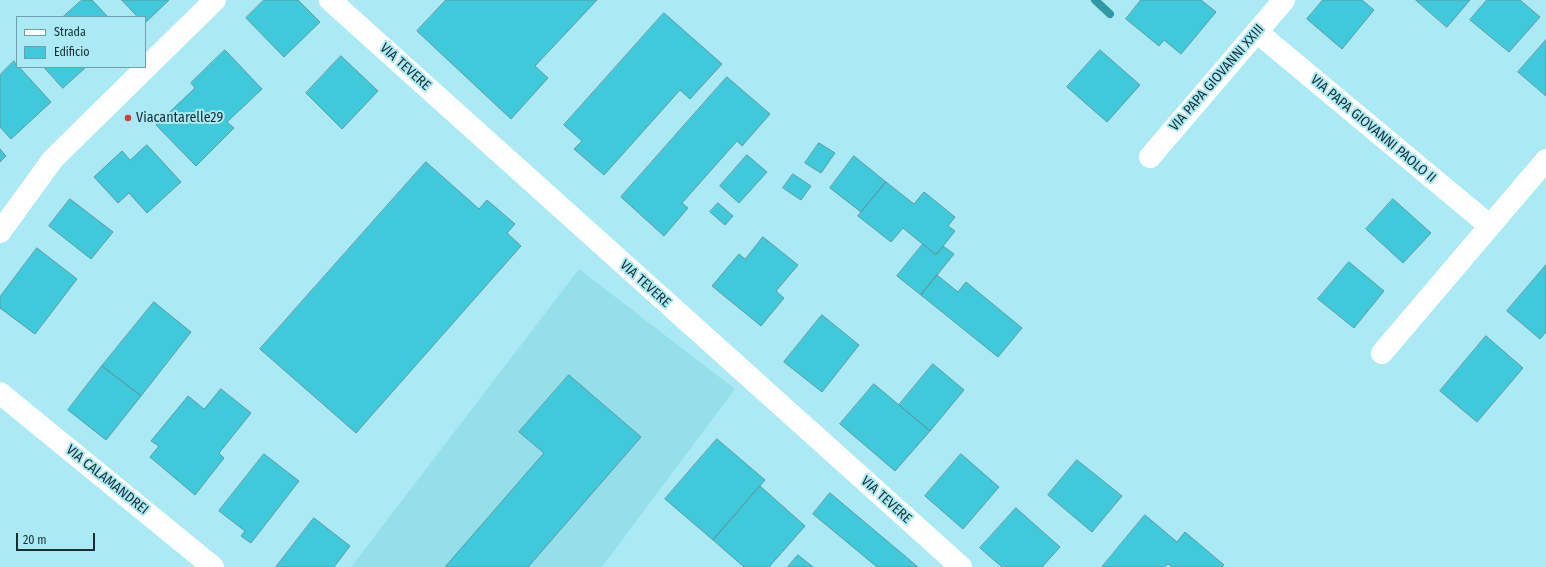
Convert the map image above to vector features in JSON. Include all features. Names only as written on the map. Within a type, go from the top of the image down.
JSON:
[{"type":"street","points":[[0,232],[54,159],[215,0]]},
{"type":"street","name":"VIA TEVERE","points":[[330,0],[960,567]]},
{"type":"street","name":"VIA PAPA GIOVANNI XXIII","points":[[1150,157],[1284,0]]},
{"type":"street","name":"VIA PAPA GIOVANNI PAOLO II","points":[[1257,32],[1490,226]]},
{"type":"street","points":[[1382,353],[1546,160]]},
{"type":"street","name":"VIA CALAMANDREI","points":[[0,393],[213,567]]},
{"type":"shaded area","points":[[579,269],[735,389],[602,567],[351,567]]},
{"type":"building","points":[[82,0],[92,0],[107,16],[64,16]]},
{"type":"building","points":[[122,0],[169,0],[146,22],[146,16],[137,16]]},
{"type":"building","points":[[264,0],[298,0],[320,22],[284,57],[246,18]]},
{"type":"building","points":[[446,0],[597,0],[535,66],[548,78],[511,119],[417,31]]},
{"type":"building","points":[[1141,0],[1201,0],[1216,12],[1181,54],[1164,40],[1159,46],[1126,19]]},
{"type":"building","points":[[1323,0],[1362,0],[1374,10],[1342,49],[1307,19]]},
{"type":"building","points":[[1416,0],[1470,0],[1447,27]]},
{"type":"building","points":[[1487,0],[1520,0],[1540,17],[1509,52],[1470,20]]},
{"type":"building","points":[[664,13],[722,64],[690,99],[680,90],[604,175],[574,149],[582,141],[564,125]]},
{"type":"building","points":[[1546,40],[1546,96],[1518,72]]},
{"type":"building","points":[[225,50],[262,89],[227,122],[234,128],[196,166],[156,125],[195,88],[191,83]]},
{"type":"building","points":[[1100,50],[1140,85],[1107,122],[1067,87]]},
{"type":"building","points":[[341,56],[378,91],[342,129],[306,93]]},
{"type":"building","points":[[14,61],[16,68],[20,68],[51,102],[11,139],[0,127],[0,75]]},
{"type":"building","points":[[45,68],[85,68],[63,88]]},
{"type":"building","points":[[727,77],[770,114],[742,146],[737,141],[682,203],[688,208],[664,236],[621,197]]},
{"type":"building","points":[[819,143],[835,153],[821,173],[805,163]]},
{"type":"building","points":[[147,145],[181,182],[147,213],[129,193],[118,203],[94,177],[122,151],[130,160]]},
{"type":"building","points":[[0,149],[6,156],[0,162]]},
{"type":"building","points":[[747,155],[767,172],[739,203],[720,186]]},
{"type":"building","points":[[854,156],[886,182],[861,212],[830,188]]},
{"type":"building","points":[[426,162],[479,209],[487,200],[515,224],[507,233],[521,246],[356,433],[260,349]]},
{"type":"building","points":[[793,174],[811,186],[801,200],[783,188]]},
{"type":"building","points":[[886,182],[914,204],[924,192],[955,217],[948,226],[955,231],[936,255],[903,228],[891,242],[858,216]]},
{"type":"building","points":[[70,199],[113,232],[91,259],[49,226]]},
{"type":"building","points":[[1393,199],[1431,233],[1403,263],[1366,229]]},
{"type":"building","points":[[718,203],[733,216],[725,225],[710,212]]},
{"type":"building","points":[[763,237],[798,265],[776,291],[784,298],[761,326],[712,286],[739,254],[745,259]]},
{"type":"building","points":[[923,244],[936,255],[943,246],[954,254],[921,295],[897,276]]},
{"type":"building","points":[[37,248],[77,279],[35,334],[0,308],[0,297]]},
{"type":"building","points":[[1349,262],[1384,291],[1354,328],[1318,299]]},
{"type":"building","points":[[1546,265],[1546,332],[1540,339],[1507,311]]},
{"type":"building","points":[[937,275],[958,292],[966,282],[1022,328],[998,357],[921,295]]},
{"type":"building","points":[[154,302],[191,332],[141,396],[102,366]]},
{"type":"building","points":[[822,315],[859,345],[822,392],[784,362]]},
{"type":"building","points":[[1486,336],[1523,368],[1477,422],[1440,391]]},
{"type":"building","points":[[933,364],[964,390],[930,431],[899,405]]},
{"type":"building","points":[[102,366],[141,396],[106,440],[68,410]]},
{"type":"building","points":[[569,375],[641,437],[528,567],[445,567],[544,453],[519,432]]},
{"type":"building","points":[[874,384],[930,431],[895,471],[840,424]]},
{"type":"building","points":[[221,389],[251,413],[219,453],[224,458],[195,495],[150,457],[159,446],[151,441],[188,396],[204,409]]},
{"type":"building","points":[[717,439],[765,480],[713,540],[665,499]]},
{"type":"building","points":[[264,454],[299,481],[251,543],[241,536],[245,531],[219,511]]},
{"type":"building","points":[[961,454],[999,487],[963,529],[925,496]]},
{"type":"building","points":[[1077,460],[1122,496],[1092,532],[1048,495]]},
{"type":"building","points":[[760,486],[805,526],[769,567],[744,567],[713,540]]},
{"type":"building","points":[[830,493],[918,567],[877,567],[813,514]]},
{"type":"building","points":[[1016,508],[1060,547],[1042,567],[1002,567],[980,548]]},
{"type":"building","points":[[1145,515],[1177,542],[1185,532],[1224,565],[1222,567],[1172,567],[1168,564],[1165,567],[1102,567]]},
{"type":"building","points":[[314,518],[350,546],[334,567],[276,567]]},
{"type":"building","points":[[798,555],[813,567],[788,567]]},
{"type":"waterway","points":[[1095,0],[1110,14]]},
{"type":"place","name":"Viacantarelle29","points":[[128,118]]}]
